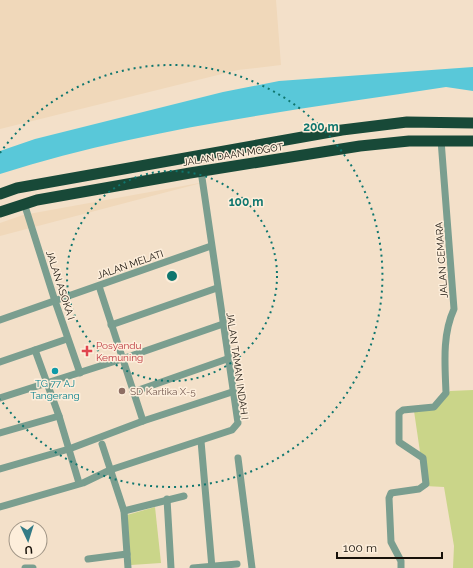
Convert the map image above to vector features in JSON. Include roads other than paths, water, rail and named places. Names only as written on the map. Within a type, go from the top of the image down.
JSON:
[{"type":"highway","name":"JALAN DAAN MOGOT","points":[[0,194],[17,188],[342,130],[407,122],[473,123]]},
{"type":"highway","name":"JALAN DAAN MOGOT","points":[[0,212],[24,203],[201,171],[372,145],[441,140],[473,141]]},
{"type":"street","name":"JALAN CEMARA","points":[[401,568],[400,561],[391,542],[389,498],[391,493],[419,489],[426,484],[423,458],[399,442],[399,414],[403,410],[434,407],[446,393],[446,341],[448,322],[454,309],[454,291],[441,140]]},
{"type":"street","name":"JALAN TAMAN INDAH I","points":[[0,507],[79,483],[110,470],[232,430],[236,426],[201,171]]},
{"type":"street","name":"JALAN ASOKA I","points":[[24,203],[55,301],[80,373]]},
{"type":"street","name":"JALAN MELATI","points":[[0,320],[211,246]]},
{"type":"street","points":[[99,286],[143,421]]},
{"type":"street","points":[[111,325],[217,288]]},
{"type":"street","points":[[0,398],[47,384],[223,324]]},
{"type":"street","points":[[0,362],[68,339]]},
{"type":"street","points":[[35,350],[59,416],[79,483]]},
{"type":"street","points":[[133,392],[227,359]]},
{"type":"street","points":[[0,469],[69,449],[143,421],[232,392]]},
{"type":"street","points":[[0,433],[59,416]]},
{"type":"street","points":[[201,441],[212,567]]},
{"type":"street","points":[[102,444],[124,511],[128,568]]},
{"type":"street","points":[[238,458],[252,568]]},
{"type":"street","points":[[124,511],[167,499],[184,496]]},
{"type":"street","points":[[167,499],[171,568]]},
{"type":"street","points":[[88,559],[101,556],[127,554]]},
{"type":"street","points":[[193,568],[237,564]]},
{"type":"street","points":[[25,568],[33,568]]},
{"type":"water","points":[[473,67],[473,91],[446,87],[221,122],[109,144],[0,174],[0,151],[35,139],[223,92],[279,81]]},
{"type":"place","name":"Posyandu Kemuning","points":[[87,351]]},
{"type":"place","name":"TG 77 AJ Tangerang","points":[[55,371]]},
{"type":"place","name":"SD Kartika X-5","points":[[122,391]]}]
